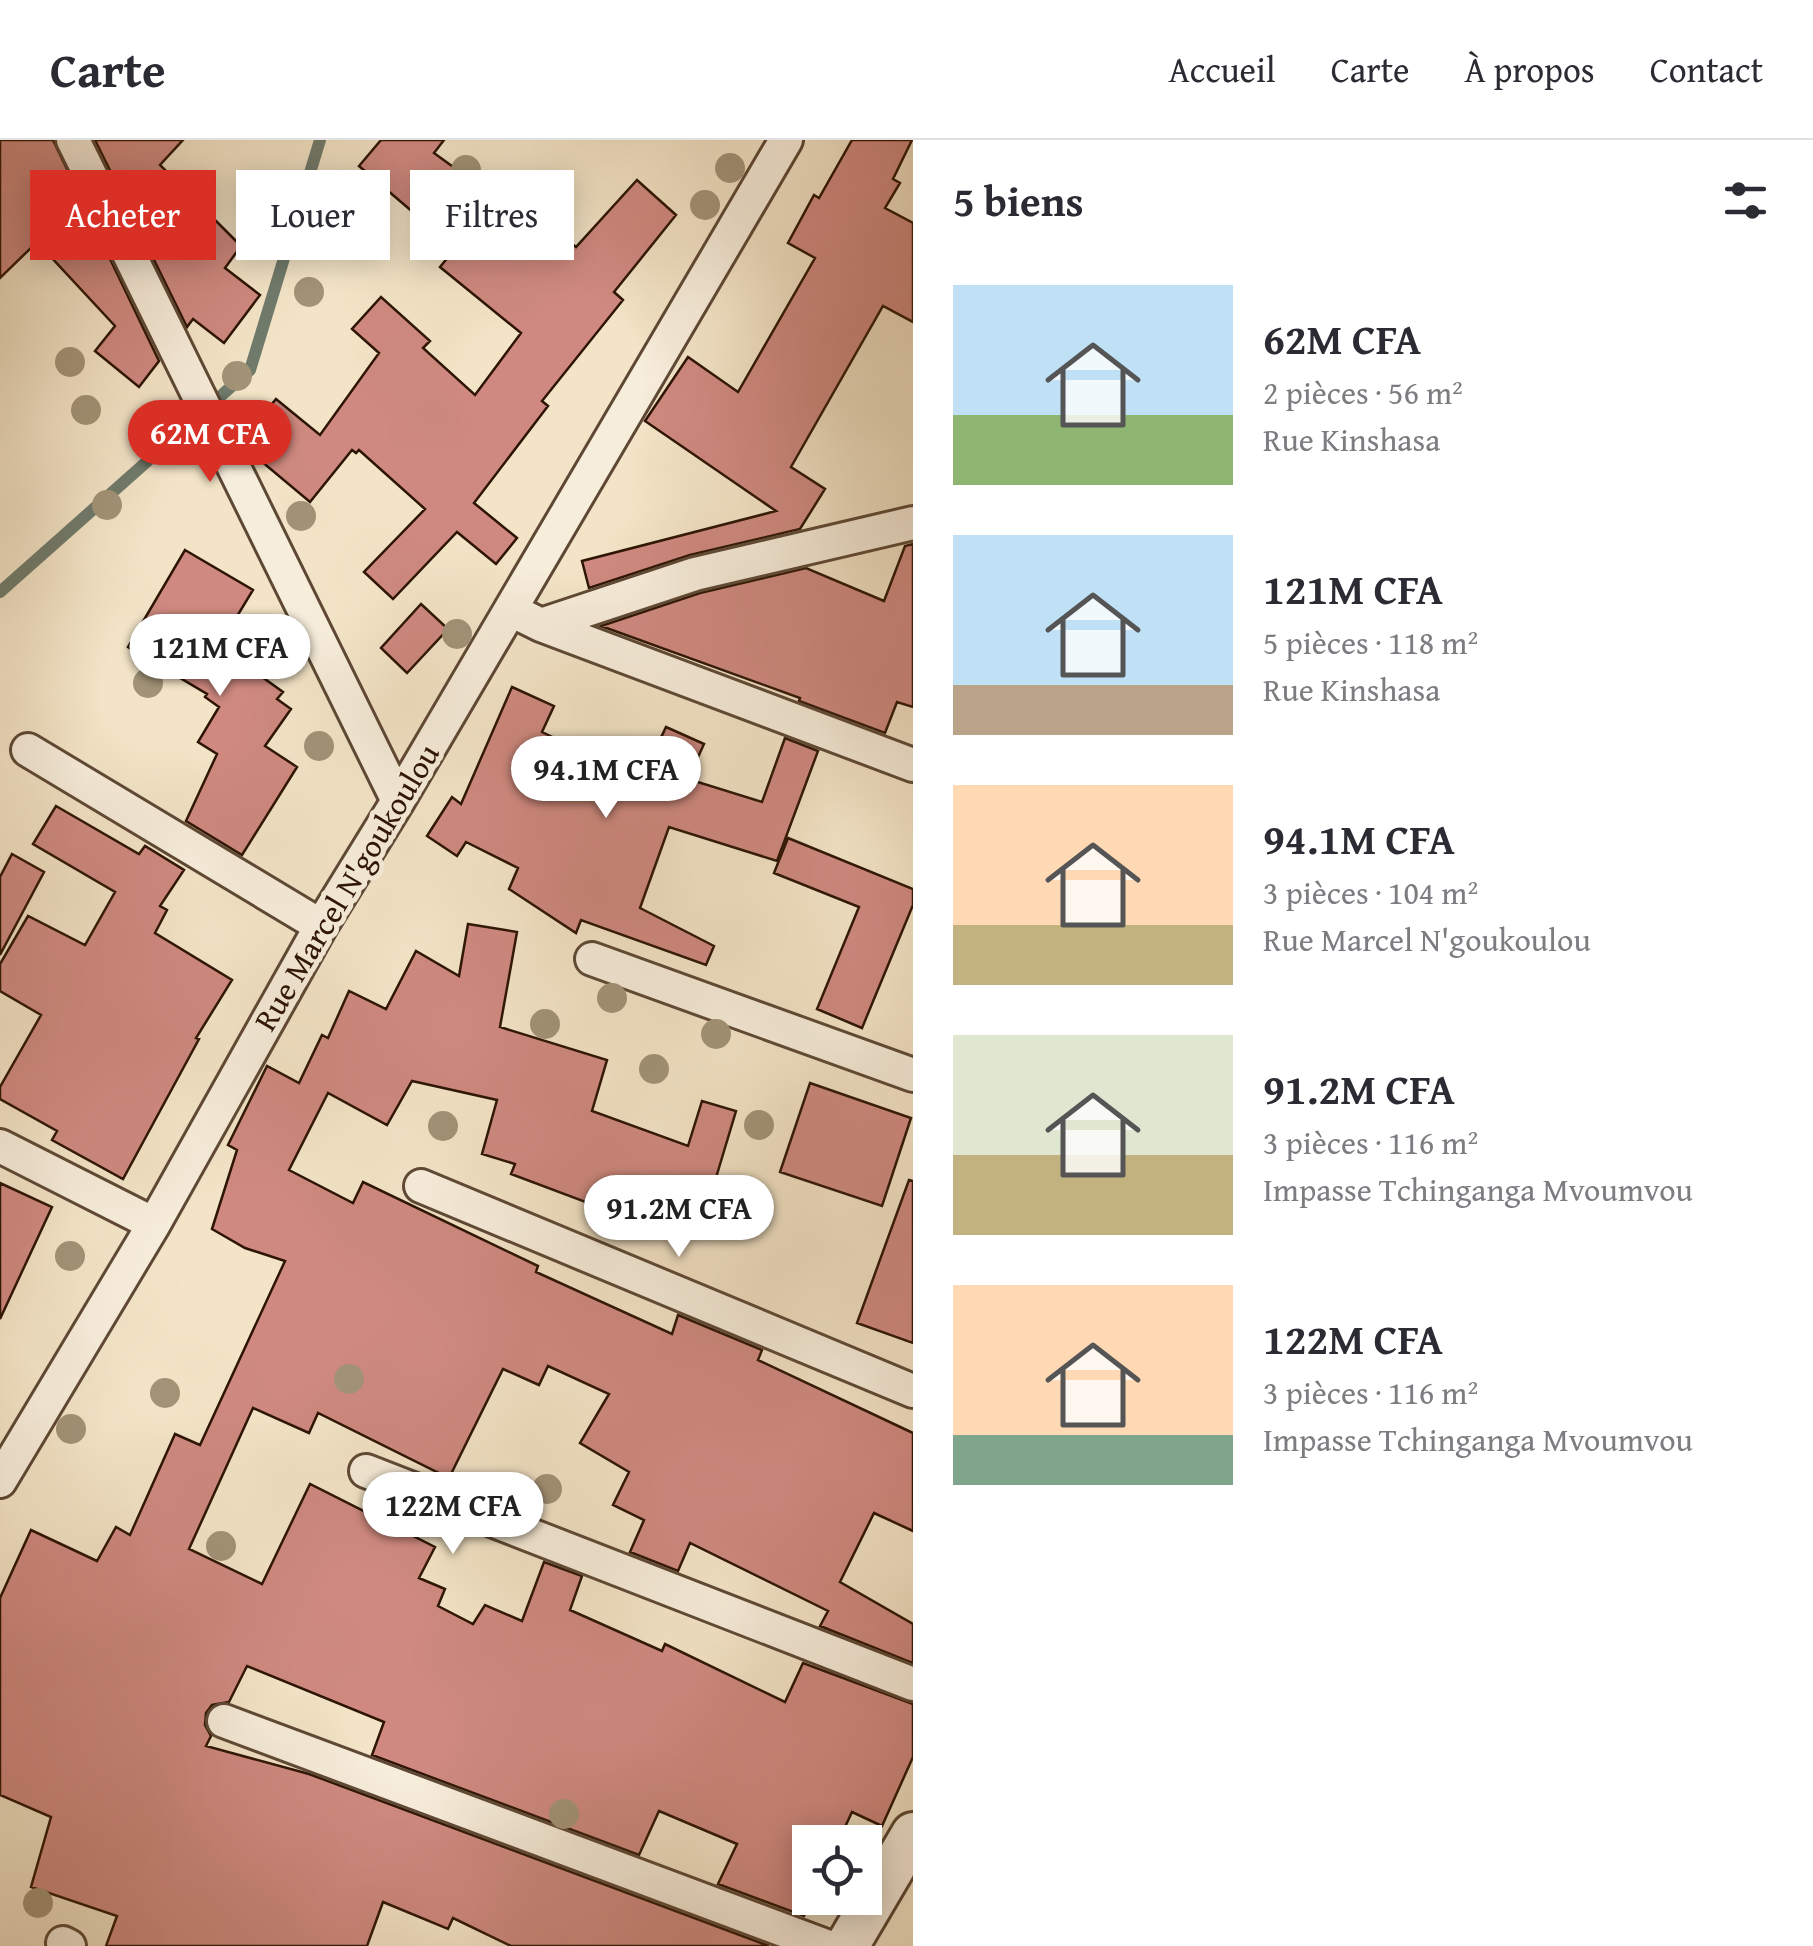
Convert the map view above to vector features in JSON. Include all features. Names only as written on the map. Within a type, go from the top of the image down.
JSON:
[{"type":"street","points":[[74,140],[398,801]]},
{"type":"street","name":"Rue Marcel N'goukoulou","points":[[0,1480],[154,1224],[320,926],[398,801],[786,140]]},
{"type":"street","points":[[541,625],[695,574],[913,523]]},
{"type":"street","points":[[510,610],[913,765]]},
{"type":"street","points":[[28,750],[320,926]]},
{"type":"street","points":[[592,958],[913,1075]]},
{"type":"street","points":[[0,1146],[154,1224]]},
{"type":"street","points":[[421,1186],[913,1391]]},
{"type":"street","points":[[366,1471],[913,1684]]},
{"type":"street","points":[[224,1721],[826,1946]]},
{"type":"street","points":[[847,1946],[913,1834]]},
{"type":"building","points":[[0,140],[53,140],[67,170],[30,170],[30,249],[0,278]]},
{"type":"building","points":[[95,140],[183,140],[160,165],[165,170],[110,170]]},
{"type":"building","points":[[381,140],[444,140],[434,153],[457,170],[410,170],[410,210],[390,192],[390,170],[364,170],[359,166]]},
{"type":"building","points":[[852,140],[912,140],[893,179],[900,183],[885,208],[913,223],[913,322],[883,306],[791,467],[825,489],[800,529],[690,555],[589,588],[582,561],[776,511],[645,421],[688,357],[738,392],[815,258],[788,243],[814,195],[819,198]]},
{"type":"building","points":[[637,180],[676,215],[614,292],[623,300],[542,401],[548,406],[474,503],[517,538],[496,564],[457,532],[393,599],[364,572],[425,509],[359,450],[352,450],[310,502],[248,450],[243,439],[276,399],[320,435],[379,353],[352,329],[381,297],[430,341],[423,348],[475,395],[521,333],[440,267],[446,260],[574,260],[574,245]]},
{"type":"building","points":[[216,221],[236,241],[236,253],[225,268],[260,295],[224,343],[193,319],[187,327],[154,260],[216,260]]},
{"type":"building","points":[[54,260],[111,260],[159,361],[139,387],[95,351],[115,326]]},
{"type":"building","points":[[913,544],[913,707],[897,702],[885,733],[601,626],[700,593],[806,568],[884,601],[905,546]]},
{"type":"building","points":[[185,550],[253,590],[219,646],[283,692],[277,699],[291,709],[265,746],[297,767],[242,855],[186,821],[217,754],[198,742],[219,707],[205,697],[207,694],[128,647]]},
{"type":"building","points":[[421,604],[448,629],[407,673],[381,648]]},
{"type":"building","points":[[512,687],[554,706],[542,732],[641,780],[666,727],[704,744],[688,779],[762,802],[785,738],[818,751],[777,861],[669,827],[640,908],[714,946],[706,965],[581,920],[576,933],[509,889],[518,868],[466,842],[457,856],[427,836],[452,797],[461,804]]},
{"type":"building","points":[[56,806],[139,854],[145,846],[184,870],[160,906],[167,910],[155,933],[232,980],[196,1038],[199,1039],[123,1179],[52,1140],[57,1131],[0,1099],[0,1087],[41,1015],[0,991],[0,964],[28,916],[85,945],[115,892],[33,844]]},
{"type":"building","points":[[788,838],[913,889],[913,905],[862,1028],[817,1009],[859,907],[774,873]]},
{"type":"building","points":[[12,854],[44,872],[0,955],[0,877]]},
{"type":"building","points":[[468,924],[517,932],[500,1027],[607,1060],[592,1111],[688,1146],[702,1101],[736,1111],[703,1221],[610,1192],[604,1209],[511,1174],[515,1164],[482,1154],[497,1100],[412,1081],[387,1125],[328,1093],[289,1170],[353,1203],[363,1182],[538,1266],[536,1272],[672,1334],[678,1315],[762,1350],[758,1360],[913,1433],[913,1531],[874,1513],[840,1582],[913,1624],[913,1663],[820,1626],[828,1611],[690,1543],[678,1571],[630,1552],[644,1520],[613,1505],[629,1472],[580,1443],[609,1394],[548,1366],[539,1385],[503,1369],[449,1478],[318,1413],[309,1433],[253,1408],[189,1549],[262,1584],[310,1484],[435,1547],[419,1578],[445,1589],[438,1606],[473,1624],[485,1605],[522,1621],[544,1562],[582,1576],[570,1610],[662,1651],[665,1644],[785,1702],[803,1663],[913,1704],[913,1757],[882,1826],[852,1812],[846,1825],[792,1825],[792,1912],[718,1884],[737,1844],[659,1811],[639,1855],[372,1755],[384,1722],[247,1666],[229,1702],[212,1705],[206,1713],[205,1725],[211,1736],[206,1746],[309,1774],[769,1946],[511,1946],[453,1918],[448,1929],[383,1902],[367,1946],[106,1946],[117,1916],[31,1887],[51,1817],[0,1795],[0,1598],[31,1530],[97,1561],[116,1527],[130,1535],[175,1434],[200,1445],[285,1261],[245,1248],[212,1229],[237,1150],[228,1145],[267,1066],[299,1083],[322,1035],[328,1038],[349,991],[386,1009],[416,951],[459,976]]},
{"type":"building","points":[[810,1083],[911,1118],[882,1206],[780,1172]]},
{"type":"building","points":[[909,1180],[913,1181],[913,1343],[857,1323]]},
{"type":"building","points":[[0,1183],[52,1207],[0,1319]]},
{"type":"waterway","points":[[0,592],[250,370],[320,140]]}]
